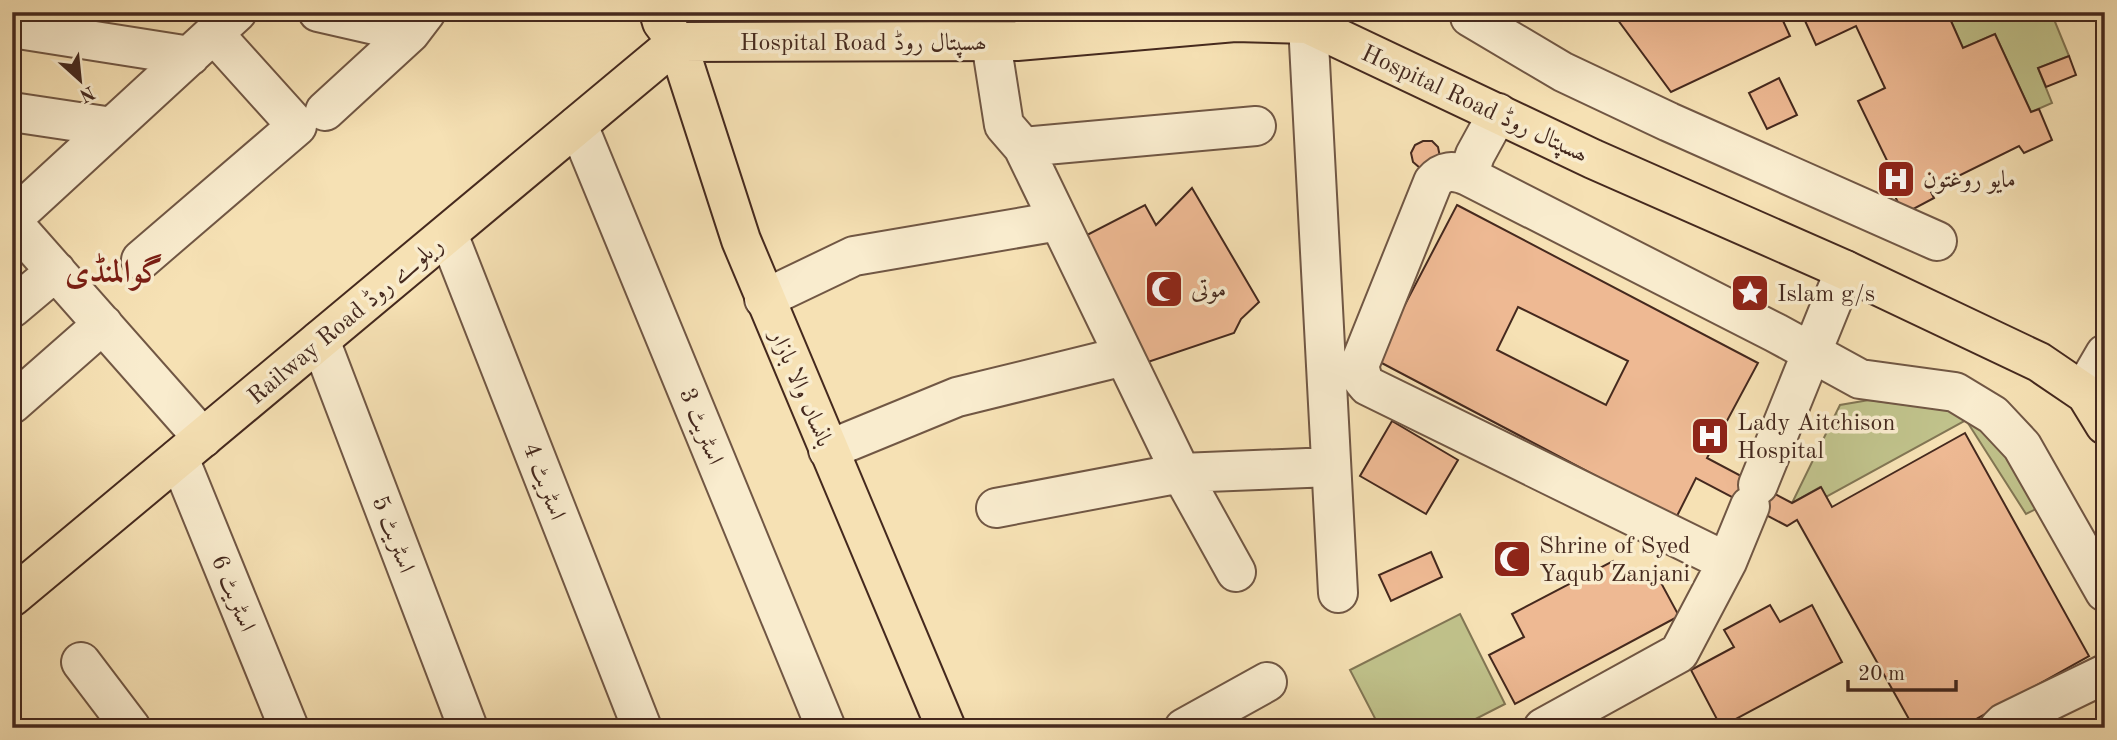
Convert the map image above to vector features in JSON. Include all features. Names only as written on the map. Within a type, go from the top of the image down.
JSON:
[{"type":"main road","name":"Hospital Road ھسپتال روڈ","points":[[658,22],[991,42],[1235,22],[1308,24],[1593,159],[1845,270],[2039,362],[2095,410]]},
{"type":"main road","name":"Railway Road ریلوے روڈ","points":[[12,597],[578,125],[658,22]]},
{"type":"main road","name":"بانساں والا بازار","points":[[658,22],[765,299],[946,728]]},
{"type":"street","points":[[318,12],[418,23]]},
{"type":"street","points":[[1468,12],[1470,17],[1563,72],[1937,242]]},
{"type":"street","points":[[325,111],[418,23]]},
{"type":"street","points":[[1308,24],[1338,593]]},
{"type":"street","points":[[12,28],[214,34],[297,126],[141,260]]},
{"type":"street","points":[[12,220],[214,34]]},
{"type":"street","points":[[991,42],[1004,125],[1023,147],[1181,473],[1236,572]]},
{"type":"street","points":[[12,112],[112,127]]},
{"type":"street","points":[[1468,176],[1475,155],[1498,113]]},
{"type":"street","name":"اسٹریٹ 3","points":[[578,125],[826,728]]},
{"type":"street","points":[[1023,147],[1256,126]]},
{"type":"street","points":[[1727,562],[1368,386],[1363,380],[1359,366],[1433,183],[1438,177],[1448,171],[1468,176],[1860,379],[1955,392],[1993,415],[2022,446],[2105,592]]},
{"type":"street","name":"اسٹریٹ 6","points":[[12,220],[103,324],[191,448],[289,728]]},
{"type":"street","points":[[765,299],[854,256],[1059,220]]},
{"type":"street","name":"اسٹریٹ 4","points":[[448,233],[642,728]]},
{"type":"street","points":[[1543,728],[1679,653],[1727,562],[1845,270]]},
{"type":"street","points":[[12,308],[56,271]]},
{"type":"street","points":[[12,404],[103,324]]},
{"type":"street","name":"اسٹریٹ 5","points":[[320,341],[468,728]]},
{"type":"street","points":[[2095,410],[2091,378],[2105,354]]},
{"type":"street","points":[[828,450],[957,397],[1124,356]]},
{"type":"street","points":[[996,508],[1181,473],[1331,467]]},
{"type":"street","points":[[81,662],[131,728]]},
{"type":"street","points":[[1998,728],[2105,674]]},
{"type":"street","points":[[1184,728],[1224,718],[1267,682]]},
{"type":"green space","points":[[1947,12],[2051,12],[2069,56],[2038,68],[2052,103],[2031,112],[1995,34],[1963,48]]},
{"type":"green space","points":[[1869,400],[1977,414],[2044,505],[2026,514],[1966,420],[1826,497],[1820,487],[1792,503],[1840,405]]},
{"type":"green space","points":[[1460,614],[1505,704],[1458,728],[1380,728],[1350,670]]},
{"type":"building","points":[[1612,12],[1779,12],[1790,36],[1671,92]]},
{"type":"building","points":[[1801,12],[1947,12],[1963,48],[1995,34],[2031,112],[2039,109],[2052,140],[2024,153],[2019,146],[1930,190],[1934,198],[1904,214],[1888,183],[1896,179],[1858,101],[1885,88],[1856,26],[1816,45]]},
{"type":"building","points":[[2069,56],[2076,75],[2046,87],[2038,68]]},
{"type":"building","points":[[1779,78],[1797,115],[1767,129],[1749,93]]},
{"type":"building","points":[[1432,141],[1438,147],[1440,157],[1420,168],[1413,162],[1411,153],[1415,145]]},
{"type":"building","points":[[1192,188],[1259,302],[1241,319],[1234,333],[1139,365],[1085,236],[1145,205],[1156,225]]},
{"type":"building","points":[[1457,205],[1758,363],[1707,458],[1792,503],[1821,487],[1832,507],[1965,433],[2089,656],[1960,728],[1914,728],[1797,520],[1787,526],[1696,478],[1676,518],[1376,360]],"holes":[[[1518,307],[1628,361],[1606,405],[1497,350]]]},
{"type":"building","points":[[1392,421],[1458,460],[1426,514],[1360,476]]},
{"type":"building","points":[[1431,552],[1442,577],[1391,601],[1379,575]]},
{"type":"building","points":[[1613,561],[1625,583],[1653,568],[1679,616],[1515,704],[1489,655],[1524,637],[1512,614]]},
{"type":"building","points":[[1770,605],[1780,622],[1812,605],[1842,662],[1721,727],[1691,670],[1734,647],[1724,630]]},
{"type":"place","name":"مایو روغتون","points":[[1896,179]]},
{"type":"place","name":"موتی","points":[[1164,289]]},
{"type":"place","name":"Islam g/s","points":[[1750,293]]},
{"type":"place","name":"Lady Aitchison Hospital","points":[[1710,436]]},
{"type":"place","name":"Shrine of Syed Yaqub Zanjani","points":[[1512,559]]},
{"type":"district","name":"گوالمنڈی","points":[[114,271]]}]
